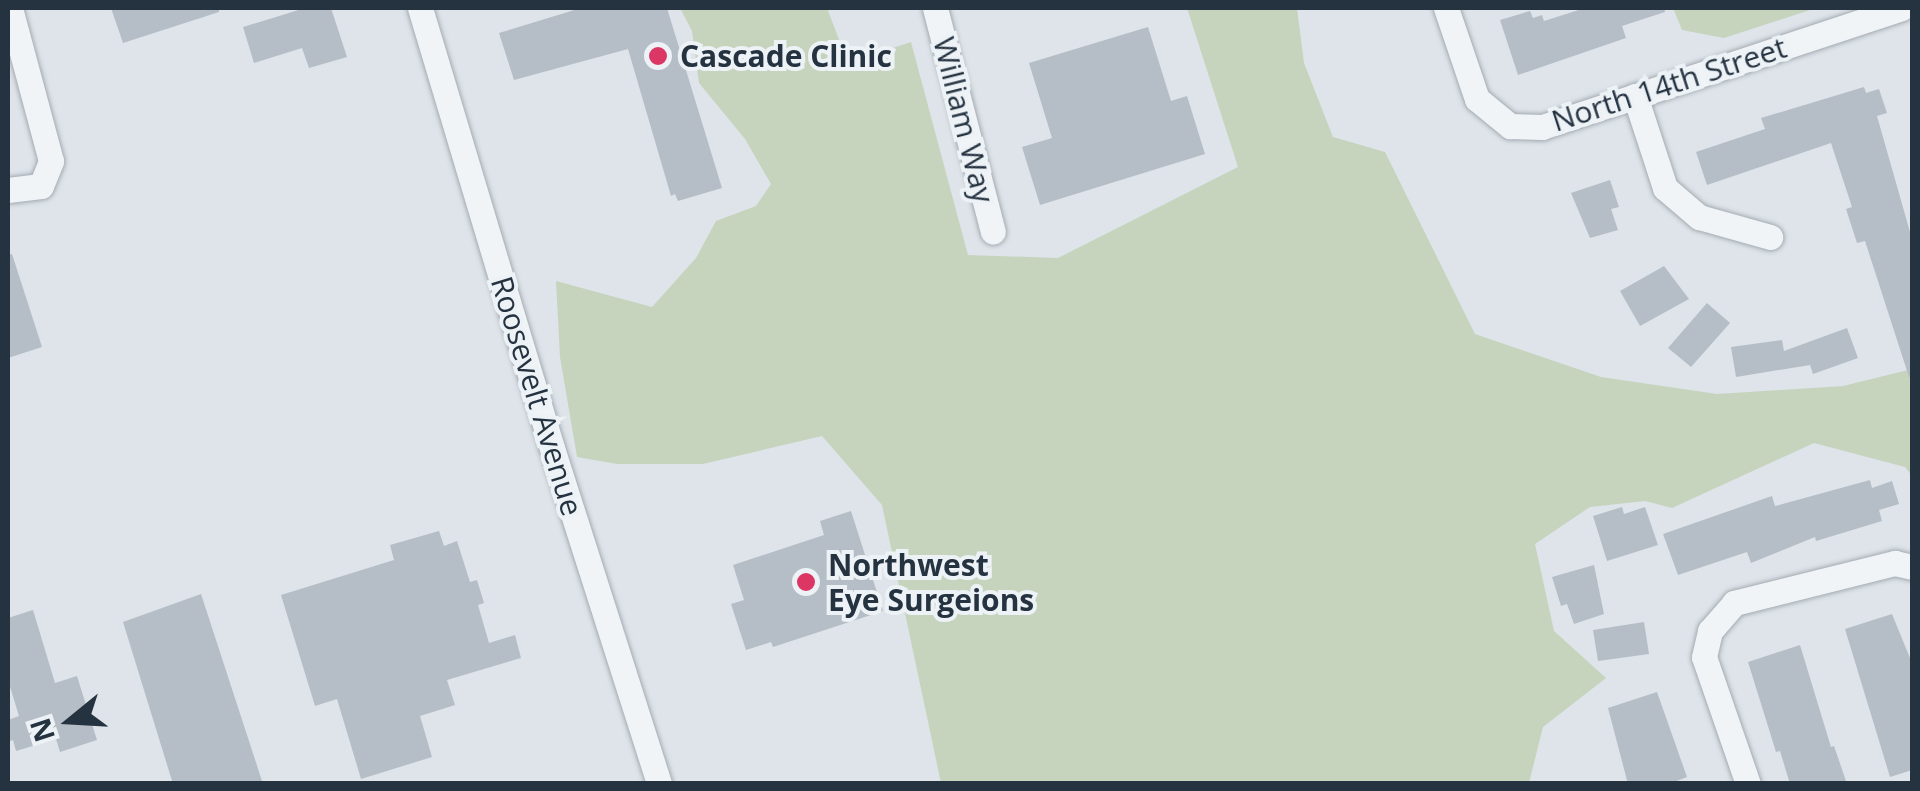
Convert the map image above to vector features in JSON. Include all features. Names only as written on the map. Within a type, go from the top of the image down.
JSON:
[{"type":"street","points":[[8,190],[42,186],[51,161],[10,8]]},
{"type":"street","name":"Roosevelt Avenue","points":[[420,8],[558,467],[659,784]]},
{"type":"street","name":"William Way","points":[[935,8],[992,232]]},
{"type":"street","name":"North 14th Street","points":[[1446,8],[1477,100],[1510,126],[1542,127],[1901,8]]},
{"type":"street","points":[[1635,96],[1665,188],[1699,217],[1770,237]]},
{"type":"street","points":[[1748,784],[1704,658],[1710,630],[1734,603],[1894,562],[1912,567]]},
{"type":"green space","points":[[680,8],[827,8],[848,63],[911,42],[968,255],[1058,258],[1238,167],[1187,8],[1297,8],[1304,63],[1333,137],[1385,152],[1475,334],[1601,377],[1717,394],[1843,386],[1912,369],[1912,476],[1905,467],[1814,443],[1672,508],[1645,501],[1590,507],[1535,544],[1554,631],[1606,678],[1543,727],[1529,783],[941,783],[882,505],[822,436],[703,464],[617,464],[577,457],[560,357],[556,281],[652,307],[696,258],[716,221],[756,206],[771,184],[745,139],[699,83],[692,31]]},
{"type":"green space","points":[[1673,8],[1816,8],[1724,38],[1682,30]]},
{"type":"building","points":[[111,8],[219,8],[219,12],[123,43]]},
{"type":"building","points":[[305,8],[331,8],[347,57],[309,68],[302,48],[254,63],[243,27]]},
{"type":"building","points":[[581,8],[667,8],[722,188],[678,201],[675,194],[671,196],[628,49],[514,80],[499,33]]},
{"type":"building","points":[[1585,8],[1664,8],[1665,12],[1622,26],[1626,38],[1518,75],[1500,20],[1530,11],[1533,18],[1542,15],[1544,21]]},
{"type":"building","points":[[1148,27],[1171,101],[1187,96],[1205,154],[1040,205],[1022,147],[1052,138],[1029,63]]},
{"type":"building","points":[[1864,87],[1866,93],[1879,89],[1887,113],[1877,116],[1912,239],[1909,377],[1865,241],[1857,243],[1846,209],[1852,207],[1831,143],[1707,185],[1696,152],[1765,129],[1761,118]]},
{"type":"building","points":[[1610,180],[1619,207],[1611,209],[1618,230],[1590,238],[1571,193]]},
{"type":"building","points":[[12,254],[42,347],[8,358],[8,255]]},
{"type":"building","points":[[1664,266],[1689,299],[1640,326],[1620,291]]},
{"type":"building","points":[[1707,303],[1730,323],[1691,367],[1668,348]]},
{"type":"building","points":[[1847,328],[1858,358],[1813,374],[1810,365],[1736,377],[1731,347],[1782,340],[1784,351]]},
{"type":"building","points":[[1870,480],[1872,488],[1892,481],[1899,504],[1879,510],[1882,521],[1816,541],[1815,537],[1751,563],[1747,552],[1678,575],[1663,534],[1772,496],[1775,506]]},
{"type":"building","points":[[1622,507],[1624,514],[1645,507],[1658,545],[1607,561],[1593,516]]},
{"type":"building","name":"Northwest Eye Surgeions","points":[[851,511],[883,611],[773,647],[771,642],[746,650],[731,604],[744,600],[733,565],[824,535],[820,521]]},
{"type":"building","points":[[439,531],[444,546],[457,541],[470,582],[477,580],[484,603],[478,605],[489,643],[515,635],[521,658],[447,680],[455,705],[420,716],[432,757],[361,779],[337,699],[315,706],[281,595],[394,560],[390,545]]},
{"type":"building","points":[[1594,565],[1604,614],[1574,624],[1567,604],[1561,606],[1552,577]]},
{"type":"building","points":[[201,594],[263,784],[173,784],[123,622]]},
{"type":"building","points":[[33,610],[55,683],[77,676],[97,740],[60,752],[56,739],[16,751],[13,740],[8,742],[8,720],[19,716],[8,680],[8,618]]},
{"type":"building","points":[[1892,614],[1912,663],[1912,770],[1890,777],[1845,629]]},
{"type":"building","points":[[1644,622],[1649,654],[1598,661],[1593,630]]},
{"type":"building","points":[[1800,645],[1831,747],[1834,746],[1847,784],[1790,784],[1780,751],[1776,752],[1748,662]]},
{"type":"building","points":[[1657,692],[1687,777],[1669,784],[1628,784],[1608,708]]},
{"type":"place","name":"Cascade Clinic","points":[[658,56]]},
{"type":"place","name":"Northwest Eye Surgeions","points":[[806,582]]}]
